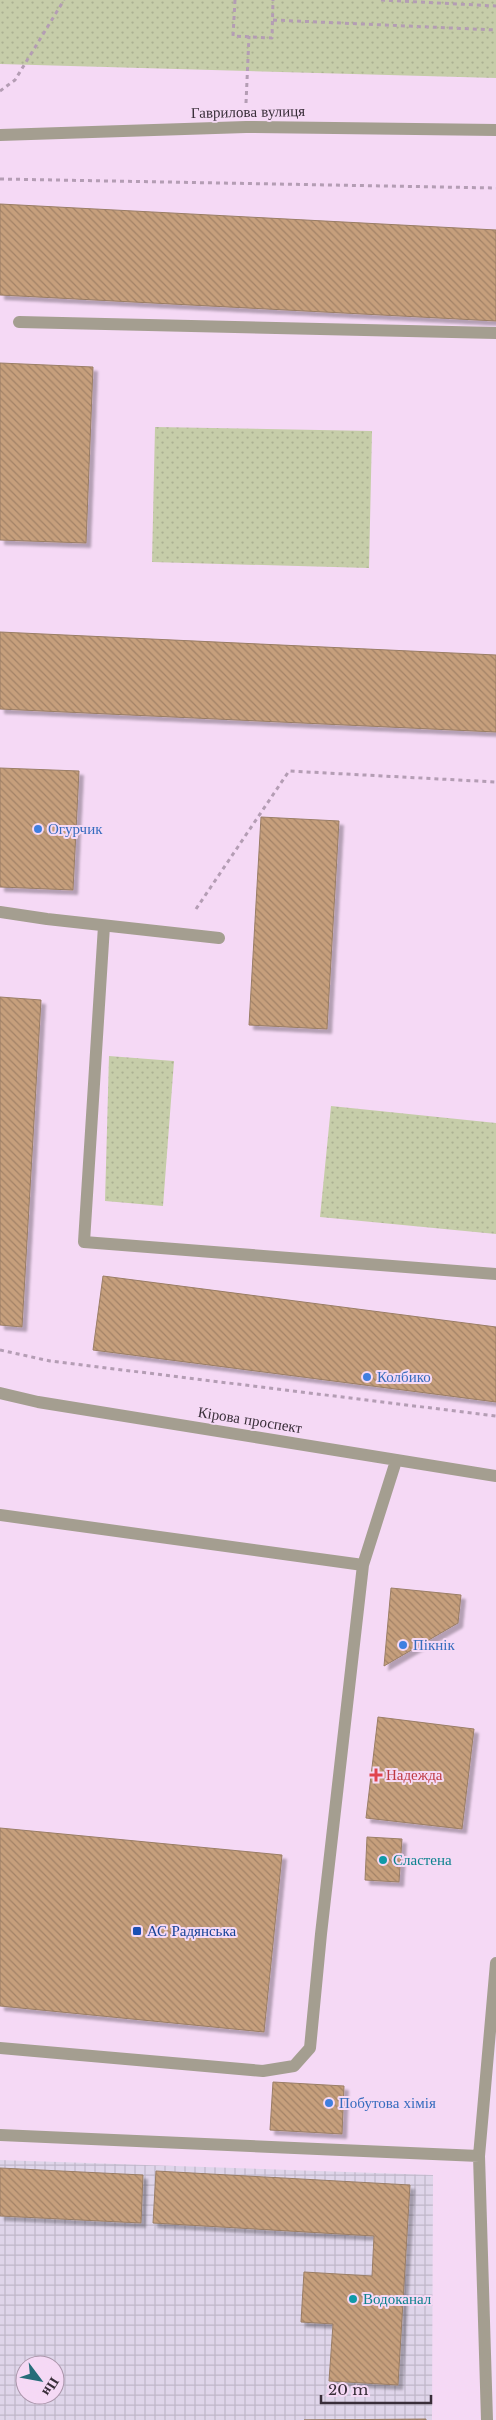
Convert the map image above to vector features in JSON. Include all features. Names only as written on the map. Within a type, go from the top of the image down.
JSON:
[{"type":"street","name":"Гаврилова вулиця","points":[[0,135],[246,127],[496,130]]},
{"type":"street","points":[[19,322],[496,333]]},
{"type":"street","points":[[0,912],[179,935],[218,938]]},
{"type":"street","points":[[104,926],[84,1242],[496,1274]]},
{"type":"street","name":"Кірова проспект","points":[[0,1393],[38,1402],[496,1476]]},
{"type":"street","points":[[0,2048],[263,2071],[294,2066],[310,2048],[321,1934],[363,1565],[396,1461]]},
{"type":"street","points":[[0,1515],[363,1565]]},
{"type":"street","points":[[487,2420],[480,2156],[496,1963]]},
{"type":"street","points":[[0,2136],[480,2156]]},
{"type":"path","points":[[0,91],[15,80],[64,0]]},
{"type":"path","points":[[235,0],[234,36],[272,38],[273,0]]},
{"type":"path","points":[[381,0],[496,6]]},
{"type":"path","points":[[273,20],[496,30]]},
{"type":"path","points":[[246,81],[249,36]]},
{"type":"path","points":[[0,179],[496,188]]},
{"type":"path","points":[[179,935],[290,771],[496,782]]},
{"type":"path","points":[[0,1350],[50,1361],[496,1416]]},
{"type":"shaded area","points":[[0,2160],[433,2175],[432,2420],[0,2420]]},
{"type":"green space","points":[[0,0],[496,0],[496,78],[0,64]]},
{"type":"green space","points":[[155,427],[372,431],[369,568],[152,562]]},
{"type":"green space","points":[[109,1056],[174,1061],[163,1206],[105,1201]]},
{"type":"green space","points":[[331,1106],[496,1123],[496,1234],[320,1217]]},
{"type":"building","points":[[0,204],[496,230],[496,321],[0,295]]},
{"type":"building","points":[[0,363],[93,367],[86,543],[0,540]]},
{"type":"building","points":[[0,632],[496,655],[496,732],[0,709]]},
{"type":"building","name":"Огурчик","points":[[0,768],[79,771],[73,890],[0,887]]},
{"type":"building","points":[[261,817],[339,821],[327,1029],[249,1025]]},
{"type":"building","points":[[0,997],[41,1000],[22,1327],[0,1325]]},
{"type":"building","points":[[103,1276],[496,1327],[496,1402],[93,1350]]},
{"type":"building","name":"Пікнік","points":[[391,1588],[461,1595],[458,1623],[384,1666]]},
{"type":"building","points":[[378,1717],[474,1729],[462,1829],[366,1818]]},
{"type":"building","name":"АС Радянська","points":[[0,1828],[282,1855],[264,2032],[0,2006]]},
{"type":"building","name":"Сластена","points":[[367,1837],[402,1839],[399,1882],[365,1880]]},
{"type":"building","points":[[273,2082],[344,2086],[342,2134],[270,2130]]},
{"type":"building","points":[[0,2168],[143,2175],[141,2223],[0,2216]]},
{"type":"building","name":"Водоканал","points":[[156,2171],[410,2185],[398,2385],[329,2381],[333,2324],[301,2322],[304,2272],[372,2276],[374,2236],[153,2223]]},
{"type":"building","points":[[426,2419],[426,2420],[304,2420]]},
{"type":"place","name":"Огурчик","points":[[38,829]]},
{"type":"place","name":"Колбико","points":[[367,1377]]},
{"type":"place","name":"Пікнік","points":[[403,1645]]},
{"type":"place","name":"Надежда","points":[[376,1775]]},
{"type":"place","name":"Сластена","points":[[383,1860]]},
{"type":"place","name":"АС Радянська","points":[[137,1931]]},
{"type":"place","name":"Побутова хімія","points":[[329,2103]]},
{"type":"place","name":"Водоканал","points":[[353,2299]]}]
